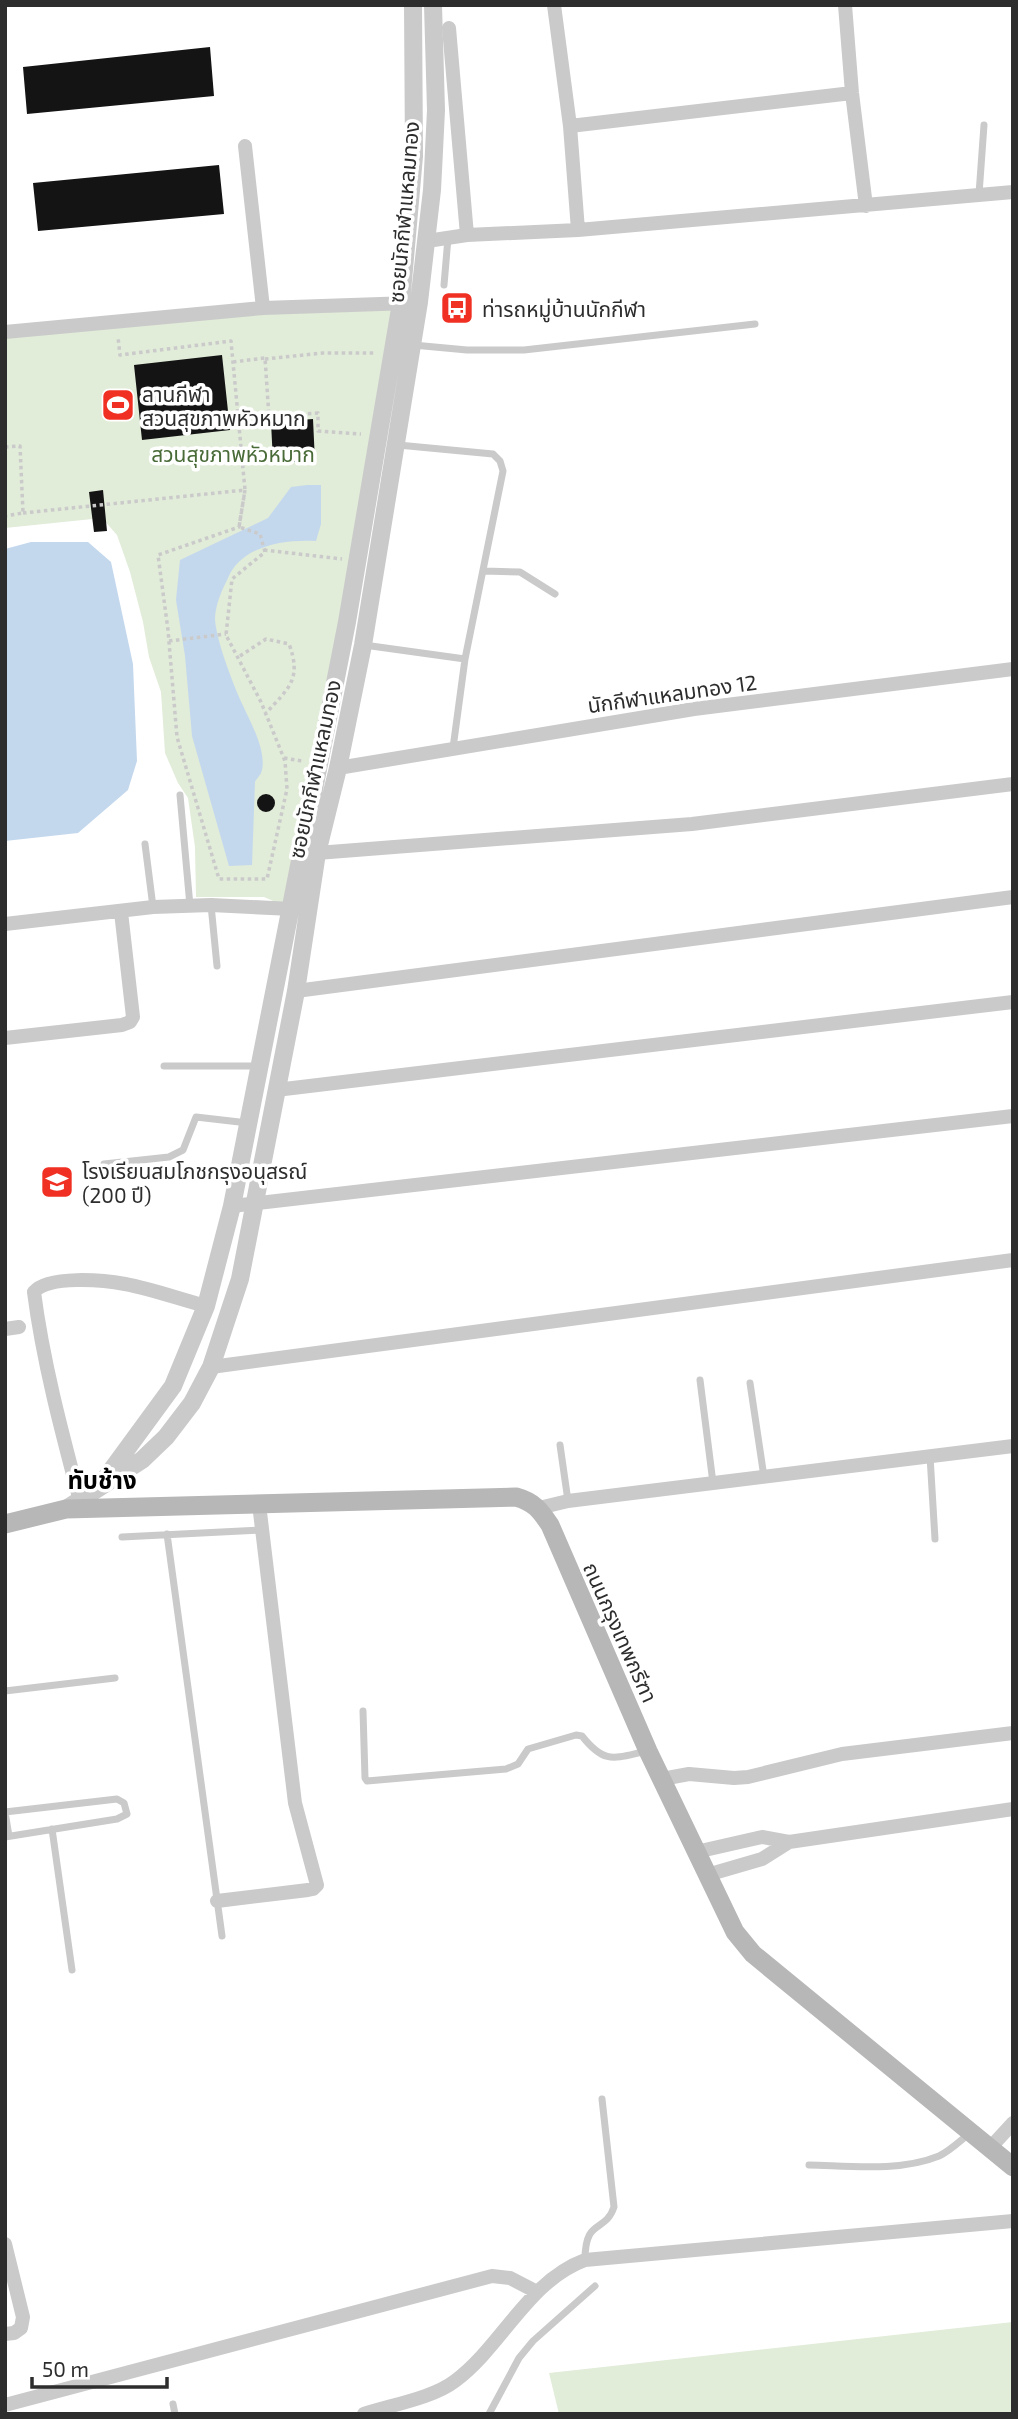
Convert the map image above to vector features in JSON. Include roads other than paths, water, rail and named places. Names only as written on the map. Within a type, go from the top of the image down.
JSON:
[{"type":"main road","points":[[5,1524],[73,1505],[260,1504],[516,1497],[539,1508]]},
{"type":"main road","name":"ถนนกรุงเทพกรีฑา","points":[[539,1508],[550,1525],[648,1751],[735,1932],[753,1954],[1013,2167]]},
{"type":"street","name":"ซอยนักกีฬาแหลมทอง","points":[[73,1505],[142,1460],[166,1437],[192,1403],[211,1367],[240,1279],[296,991],[317,853],[338,768],[363,645],[412,345],[410,303],[414,156],[413,5]]},
{"type":"street","name":"ซอยนักกีฬาแหลมทอง","points":[[98,1488],[173,1386],[206,1306],[232,1206],[292,909],[393,353],[427,241],[436,110],[433,5]]},
{"type":"street","points":[[554,5],[570,126],[578,230]]},
{"type":"street","points":[[845,5],[852,93],[866,206]]},
{"type":"street","points":[[449,28],[467,235]]},
{"type":"street","points":[[570,126],[852,93]]},
{"type":"street","points":[[245,146],[263,308]]},
{"type":"street","points":[[427,241],[467,235],[578,230],[1013,192]]},
{"type":"street","points":[[5,332],[263,308],[410,303]]},
{"type":"street","name":"นักกีฬาแหลมทอง 12","points":[[338,768],[694,709],[1013,669]]},
{"type":"street","points":[[317,853],[692,824],[1013,784]]},
{"type":"street","points":[[296,991],[1013,897]]},
{"type":"street","points":[[5,924],[153,907],[211,905],[292,909]]},
{"type":"street","points":[[5,1038],[130,1022],[133,1017],[121,912]]},
{"type":"street","points":[[276,1090],[1013,1002]]},
{"type":"street","points":[[232,1206],[1013,1116]]},
{"type":"street","points":[[211,1367],[1013,1261]]},
{"type":"street","points":[[73,1505],[34,1292],[43,1285],[62,1280],[125,1284],[206,1306]]},
{"type":"street","points":[[539,1508],[568,1501],[1013,1446]]},
{"type":"street","points":[[217,1901],[307,1890],[317,1885],[295,1803],[260,1504]]},
{"type":"street","points":[[662,1779],[689,1774],[748,1777],[842,1754],[1013,1733]]},
{"type":"street","points":[[696,1852],[762,1837],[789,1842],[1013,1809]]},
{"type":"street","points":[[707,1875],[762,1858],[789,1842]]},
{"type":"street","points":[[990,2148],[1013,2123]]},
{"type":"street","points":[[363,2414],[433,2393],[454,2383],[537,2292],[570,2265],[585,2260],[1013,2221]]},
{"type":"street","points":[[5,2244],[23,2317],[21,2328],[14,2333],[5,2334]]},
{"type":"street","points":[[5,2405],[492,2276],[510,2278],[537,2292]]},
{"type":"lane","points":[[979,195],[985,125]]},
{"type":"lane","points":[[444,285],[448,237]]},
{"type":"lane","points":[[412,345],[467,350],[524,350],[755,324]]},
{"type":"lane","points":[[396,444],[492,454],[500,461],[503,471],[465,659],[453,749]]},
{"type":"lane","points":[[484,572],[520,572],[555,594]]},
{"type":"lane","points":[[363,645],[465,659]]},
{"type":"lane","points":[[180,795],[190,906]]},
{"type":"lane","points":[[145,844],[153,907]]},
{"type":"lane","points":[[211,905],[217,966]]},
{"type":"lane","points":[[164,1066],[259,1066]]},
{"type":"lane","points":[[104,1164],[169,1157],[179,1153],[183,1150],[196,1117],[249,1123]]},
{"type":"lane","points":[[700,1380],[713,1483]]},
{"type":"lane","points":[[750,1383],[764,1478]]},
{"type":"lane","points":[[560,1445],[568,1501]]},
{"type":"lane","points":[[930,1455],[935,1539]]},
{"type":"lane","points":[[122,1537],[262,1530]]},
{"type":"lane","points":[[167,1534],[222,1936]]},
{"type":"lane","points":[[5,1691],[115,1678]]},
{"type":"lane","points":[[363,1711],[365,1778],[368,1781],[506,1769],[518,1764],[528,1749],[576,1735],[582,1736],[594,1752],[604,1757],[620,1757],[648,1751]]},
{"type":"lane","points":[[117,1799],[124,1803],[127,1814],[117,1819],[7,1836],[5,1812],[117,1799]]},
{"type":"lane","points":[[52,1829],[72,1970]]},
{"type":"lane","points":[[585,2260],[588,2234],[608,2218],[614,2207],[602,2099]]},
{"type":"lane","points":[[809,2165],[865,2166],[923,2161],[942,2155],[971,2132]]},
{"type":"lane","points":[[489,2414],[519,2358],[533,2340],[595,2286]]},
{"type":"lane","points":[[173,2404],[175,2414]]},
{"type":"water","points":[[321,485],[321,524],[316,541],[278,543],[243,558],[228,578],[216,608],[216,627],[221,647],[260,745],[263,764],[261,774],[255,782],[252,865],[229,866],[192,736],[185,656],[176,600],[180,560],[268,518],[291,487]]},
{"type":"water","points":[[31,542],[88,542],[111,562],[133,664],[137,761],[128,790],[78,833],[5,841],[5,549]]},
{"type":"place","name":"ท่ารถหมู่บ้านนักกีฬา","points":[[457,308]]},
{"type":"place","name":"ลานกีฬา สวนสุขภาพหัวหมาก","points":[[118,405]]},
{"type":"place","name":"โรงเรียนสมโภชกรุงอนุสรณ์ (200 ปี)","points":[[57,1182]]},
{"type":"district","name":"ทับช้าง","points":[[102,1479]]},
{"type":"park label","name":"สวนสุขภาพหัวหมาก","points":[[233,453]]}]
